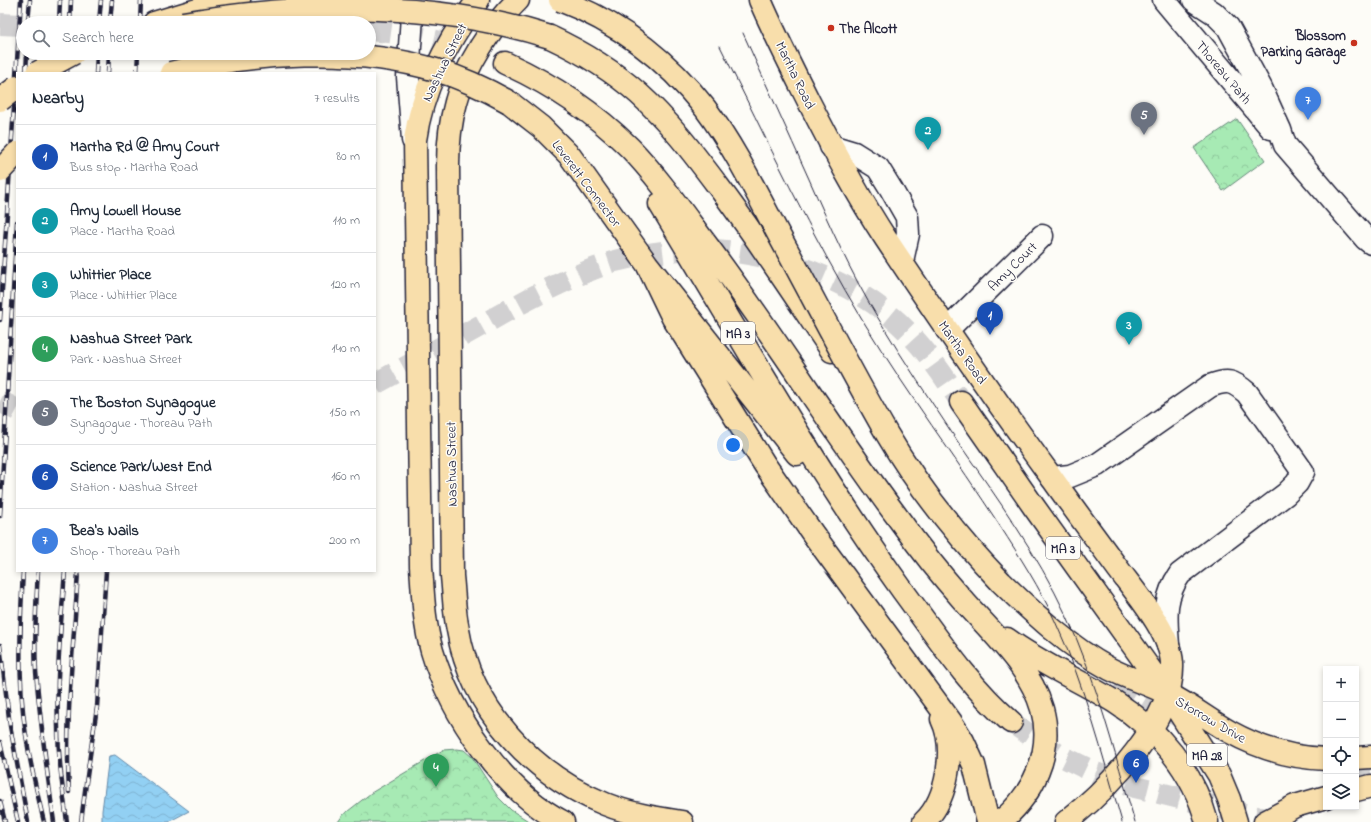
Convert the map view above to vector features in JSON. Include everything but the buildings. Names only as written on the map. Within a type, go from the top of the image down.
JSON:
[{"type":"main road","points":[[177,16],[207,7],[239,0]]},
{"type":"main road","name":"Nashua Street","points":[[478,0],[462,22],[449,44],[427,93],[417,128],[415,162],[421,566],[423,600],[432,650],[444,682],[464,721],[476,740],[506,777],[537,806],[563,822]]},
{"type":"main road","name":"Nashua Street","points":[[518,0],[496,24],[467,72],[456,102],[449,144],[448,173],[452,576],[458,631],[469,670],[486,704],[498,723],[539,765],[571,788],[606,804],[625,811],[682,822]]},
{"type":"main road","points":[[560,0],[603,20],[641,44],[677,77],[705,109],[739,161],[899,453],[938,511],[968,547],[1055,632],[1092,658],[1125,676],[1167,693],[1165,702],[1150,730],[1118,773],[1087,804],[1066,822]]},
{"type":"main road","name":"Martha Road","points":[[760,0],[797,79],[831,146],[867,208],[947,330],[1154,618],[1168,645],[1172,667],[1167,693]]},
{"type":"main road","points":[[229,16],[282,10],[357,8],[412,9],[454,13],[490,19],[531,30],[550,37],[587,56],[621,80],[648,104],[683,141],[740,215],[921,482],[948,518],[997,576]]},
{"type":"main road","name":"Leverett Connector","points":[[376,59],[408,64],[442,72],[474,84],[509,102],[541,127],[570,156],[647,264]]},
{"type":"main road","points":[[39,72],[61,60]]},
{"type":"main road","name":"Leverett Connector","points":[[176,72],[241,60]]},
{"type":"main road","name":"MA 3","points":[[505,63],[546,84],[578,105],[614,139],[638,169],[815,461],[888,569],[964,674],[1011,722]]},
{"type":"main road","points":[[0,100],[16,88]]},
{"type":"main road","points":[[578,105],[608,128],[630,148],[663,187],[748,301],[898,519],[939,571],[1012,655],[1032,684],[1038,698],[1045,725],[1044,752],[1036,777],[1022,800],[1000,822]]},
{"type":"main road","points":[[0,171],[16,154]]},
{"type":"main road","points":[[647,264],[888,569]]},
{"type":"main road","points":[[647,264],[673,318],[765,465],[813,534],[951,722],[963,741],[974,765],[988,822]]},
{"type":"main road","name":"MA 3","points":[[961,402],[1167,693]]},
{"type":"main road","points":[[972,610],[991,627],[1025,651],[1115,702],[1132,714],[1150,730]]},
{"type":"main road","points":[[924,822],[937,804],[942,792],[946,778],[949,755],[948,742],[943,721],[928,691]]},
{"type":"main road","name":"Storrow Drive","points":[[1167,693],[1232,732],[1252,742],[1295,756],[1323,759]]},
{"type":"main road","name":"MA 28","points":[[1167,693],[1216,771],[1229,799],[1236,822]]},
{"type":"main road","name":"MA 28","points":[[1150,730],[1172,753],[1186,773],[1199,797],[1207,822]]},
{"type":"main road","points":[[1359,758],[1371,757]]},
{"type":"main road","points":[[1359,789],[1371,786]]},
{"type":"main road","points":[[1265,822],[1295,806],[1323,798]]},
{"type":"street","points":[[413,0],[408,77],[415,162]]},
{"type":"street","name":"Thoreau Path","points":[[1164,0],[1285,145],[1371,243]]},
{"type":"street","name":"Thoreau Path","points":[[1194,0],[1214,13],[1228,27],[1261,88],[1280,130],[1285,145]]},
{"type":"street","points":[[831,146],[854,153],[878,168],[891,189],[907,217],[908,234],[902,261]]},
{"type":"street","name":"Amy Court","points":[[947,330],[1042,236]]},
{"type":"street","points":[[1052,478],[1070,476],[1097,465],[1210,386],[1220,382],[1229,381],[1247,393],[1303,472],[1297,483],[1286,494],[1180,574],[1170,592],[1166,606],[1168,645]]},
{"type":"green space","points":[[1237,119],[1265,160],[1223,191],[1194,148]]},
{"type":"green space","points":[[443,750],[464,750],[472,757],[498,797],[511,810],[530,822],[338,822],[343,815],[371,793]]},
{"type":"water","points":[[115,755],[189,811],[170,822],[102,822],[109,756]]},
{"type":"tunnel","points":[[0,24],[16,25]]},
{"type":"tunnel","points":[[376,31],[405,34],[422,38],[472,51],[505,63]]},
{"type":"tunnel","points":[[376,383],[527,300],[593,269],[615,261],[676,250],[713,250],[760,256],[784,262],[808,270],[854,291],[893,318],[913,337],[922,347],[961,402]]},
{"type":"tunnel","points":[[0,401],[16,409]]},
{"type":"tunnel","points":[[1119,679],[1178,716]]},
{"type":"tunnel","points":[[1011,722],[1059,755],[1096,773],[1135,787],[1277,822]]},
{"type":"tunnel","points":[[1359,771],[1371,772]]},
{"type":"tram line","points":[[743,33],[833,232],[868,301],[917,380],[1016,526],[1055,592],[1087,665],[1135,822]]},
{"type":"tram line","points":[[720,46],[790,187],[845,290],[898,375],[1000,526],[1043,597],[1066,646],[1084,695],[1122,822]]},
{"type":"railway","points":[[20,16],[21,0]]},
{"type":"railway","points":[[29,16],[30,0]]},
{"type":"railway","points":[[59,16],[60,0]]},
{"type":"railway","points":[[70,16],[71,0]]},
{"type":"railway","points":[[100,16],[101,0]]},
{"type":"railway","points":[[111,16],[112,0]]},
{"type":"railway","points":[[140,16],[141,0]]},
{"type":"railway","points":[[16,72],[17,60]]},
{"type":"railway","points":[[26,72],[27,60]]},
{"type":"railway","points":[[55,72],[56,60]]},
{"type":"railway","points":[[67,72],[68,60]]},
{"type":"railway","points":[[96,72],[97,60]]},
{"type":"railway","points":[[108,72],[109,60]]},
{"type":"railway","points":[[137,72],[138,60]]},
{"type":"railway","points":[[0,320],[16,76]]},
{"type":"railway","points":[[0,516],[16,239]]},
{"type":"railway","points":[[23,572],[20,667],[23,716],[44,822]]},
{"type":"railway","points":[[38,572],[35,659],[54,822]]},
{"type":"railway","points":[[65,572],[59,649],[58,739],[67,822]]},
{"type":"railway","points":[[69,792],[68,737],[70,681],[78,572]]},
{"type":"railway","points":[[81,822],[97,707],[106,572]]},
{"type":"railway","points":[[0,645],[10,726],[28,822]]},
{"type":"railway","points":[[0,742],[18,822]]},
{"type":"railway","points":[[0,801],[5,822]]},
{"type":"place","name":"The Alcott","points":[[831,28]]},
{"type":"place","name":"Blossom Parking Garage","points":[[1354,43]]},
{"type":"place","name":"Bea's Nails","points":[[1308,120]]},
{"type":"place","name":"The Boston Synagogue","points":[[1144,135]]},
{"type":"place","name":"Amy Lowell House","points":[[928,150]]},
{"type":"place","name":"Martha Rd @ Amy Court","points":[[990,335]]},
{"type":"place","name":"Whittier Place","points":[[1129,345]]},
{"type":"place","name":"Science Park/West End","points":[[1136,783]]},
{"type":"place","name":"Nashua Street Park","points":[[436,787]]}]
